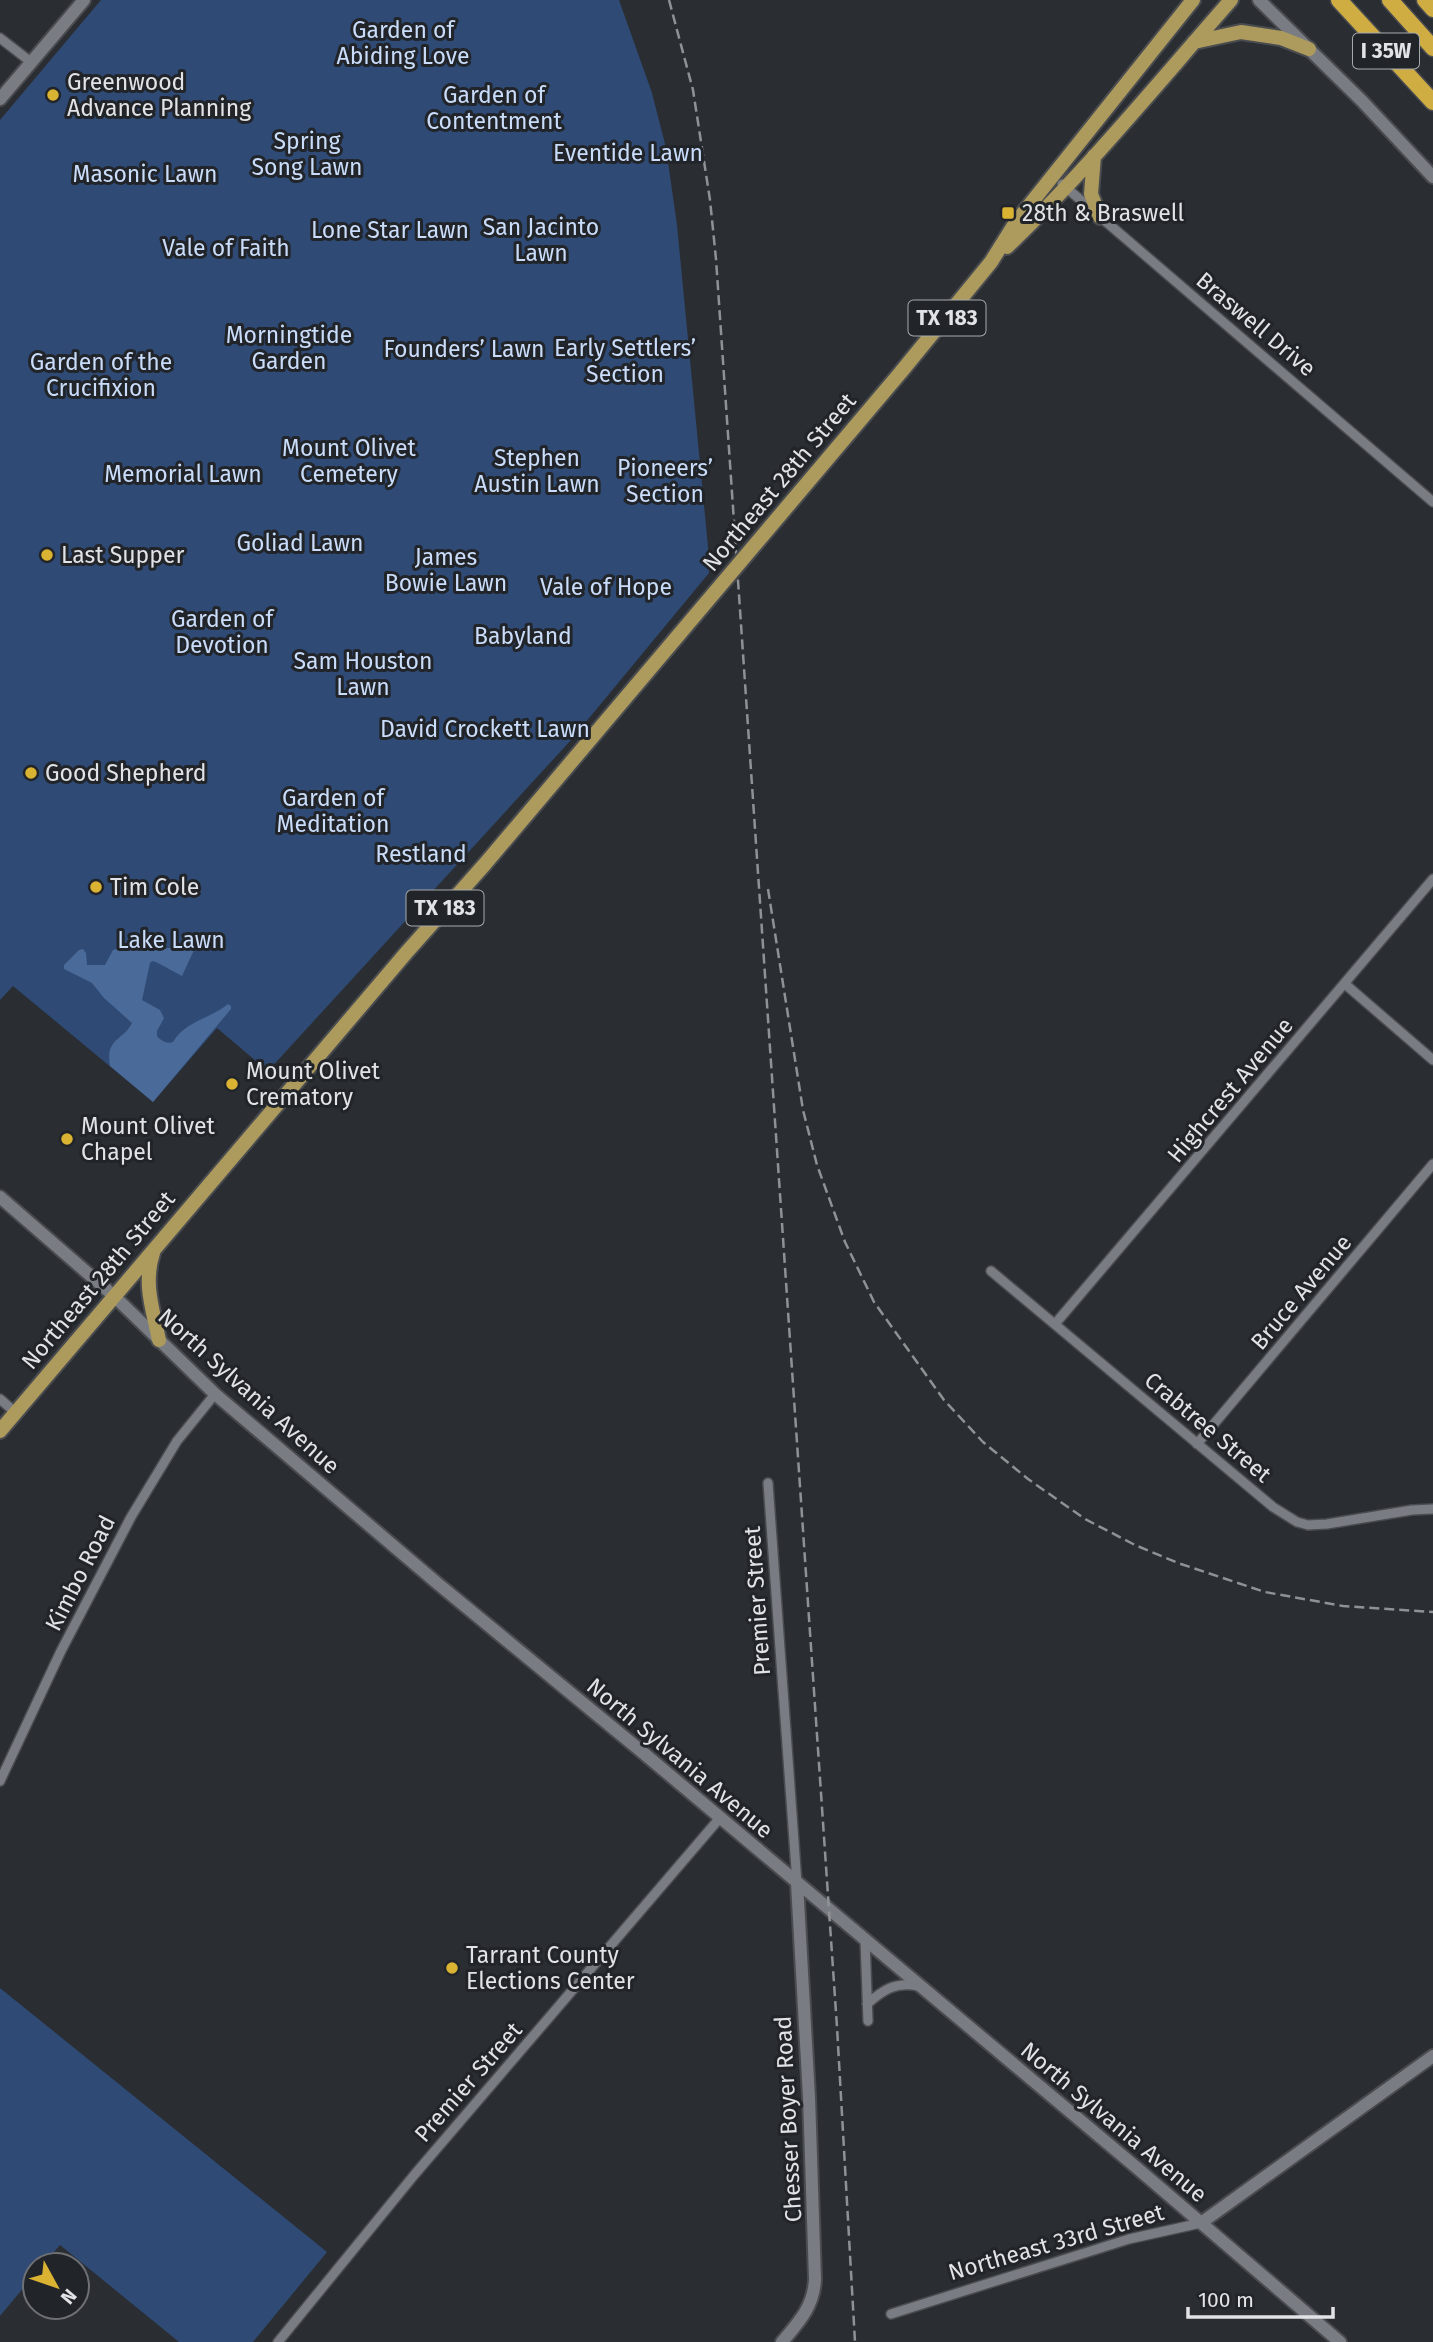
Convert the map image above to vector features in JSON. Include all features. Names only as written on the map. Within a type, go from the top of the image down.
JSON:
[{"type":"highway","name":"I 35W","points":[[1339,0],[1433,102]]},
{"type":"highway","points":[[1390,0],[1433,48]]},
{"type":"highway","points":[[1400,0],[1433,35]]},
{"type":"highway","points":[[1425,0],[1433,9]]},
{"type":"main road","points":[[0,99],[84,0]]},
{"type":"main road","points":[[1169,29],[1177,0]]},
{"type":"main road","name":"Northeast 28th Street","points":[[991,262],[1016,222],[1193,0]]},
{"type":"main road","name":"Northeast 28th Street","points":[[0,1432],[155,1247],[732,574],[991,262],[1037,218],[1231,0]]},
{"type":"main road","points":[[1259,0],[1362,101],[1433,177]]},
{"type":"main road","points":[[1275,0],[1286,22],[1309,48]]},
{"type":"main road","points":[[1194,42],[1241,32],[1281,38],[1309,48]]},
{"type":"main road","points":[[1094,155],[1091,194],[1100,217]]},
{"type":"main road","name":"North Sylvania Avenue","points":[[0,1197],[114,1296],[215,1394],[1340,2342]]},
{"type":"main road","points":[[155,1247],[148,1277],[148,1293],[159,1340]]},
{"type":"main road","name":"Chesser Boyer Road","points":[[782,2342],[806,2314],[815,2294],[816,2279],[797,1883]]},
{"type":"main road","name":"Northeast 33rd Street","points":[[1201,2223],[1433,2056]]},
{"type":"street","points":[[0,37],[31,62]]},
{"type":"street","name":"Braswell Drive","points":[[1053,176],[1433,502]]},
{"type":"street","name":"Highcrest Avenue","points":[[1055,1324],[1433,880]]},
{"type":"street","points":[[1345,984],[1433,1060]]},
{"type":"street","name":"Bruce Avenue","points":[[1198,1444],[1433,1164]]},
{"type":"street","name":"Crabtree Street","points":[[991,1270],[1273,1507],[1297,1521],[1308,1525],[1327,1524],[1433,1509]]},
{"type":"street","name":"Kimbo Road","points":[[0,1781],[61,1651],[131,1517],[177,1441],[215,1394]]},
{"type":"street","points":[[0,1399],[16,1413]]},
{"type":"street","name":"Premier Street","points":[[768,1483],[797,1883]]},
{"type":"street","name":"Premier Street","points":[[278,2342],[415,2174],[719,1819]]},
{"type":"street","points":[[865,1940],[868,2021]]},
{"type":"street","points":[[867,2004],[882,1991],[895,1985],[920,1986]]},
{"type":"street","name":"Northeast 33rd Street","points":[[891,2314],[1129,2239],[1201,2223]]},
{"type":"green space","name":"Mount Olivet Cemetery","points":[[101,0],[619,0],[652,93],[666,148],[677,225],[709,557],[709,573],[571,740],[268,1071],[217,1028],[153,1102],[13,986],[0,1000],[0,120]]},
{"type":"green space","points":[[0,1988],[327,2252],[253,2342],[179,2342],[91,2270],[91,2251],[67,2251],[60,2245],[55,2251],[21,2251],[21,2291],[0,2316]]},
{"type":"shaded area","points":[[123,947],[193,947],[182,976],[156,962],[150,963],[142,1000],[160,1010],[164,1018],[157,1031],[157,1036],[162,1041],[173,1042],[184,1029],[228,1004],[231,1006],[153,1102],[110,1066],[112,1045],[132,1023],[104,998],[92,983],[64,969],[64,965],[79,950],[83,949],[86,953],[87,965],[105,965],[113,950]]},
{"type":"railway","points":[[669,0],[693,90],[716,259],[837,2027],[855,2342]]},
{"type":"railway","points":[[768,889],[803,1110],[817,1165],[845,1242],[874,1302],[944,1400],[983,1442],[1028,1479],[1085,1519],[1135,1545],[1178,1563],[1265,1592],[1343,1606],[1433,1612]]},
{"type":"place","name":"Greenwood Advance Planning","points":[[53,95]]},
{"type":"place","name":"28th & Braswell","points":[[1008,213]]},
{"type":"place","name":"Last Supper","points":[[47,555]]},
{"type":"place","name":"Good Shepherd","points":[[31,773]]},
{"type":"place","name":"Tim Cole","points":[[96,887]]},
{"type":"place","name":"Mount Olivet Crematory","points":[[232,1084]]},
{"type":"place","name":"Mount Olivet Chapel","points":[[67,1139]]},
{"type":"place","name":"Tarrant County Elections Center","points":[[452,1968]]},
{"type":"park label","name":"Garden of Abiding Love","points":[[403,43]]},
{"type":"park label","name":"Garden of Contentment","points":[[494,108]]},
{"type":"park label","name":"Eventide Lawn","points":[[628,153]]},
{"type":"park label","name":"Spring Song Lawn","points":[[307,154]]},
{"type":"park label","name":"Masonic Lawn","points":[[145,174]]},
{"type":"park label","name":"Lone Star Lawn","points":[[390,230]]},
{"type":"park label","name":"San Jacinto Lawn","points":[[541,240]]},
{"type":"park label","name":"Vale of Faith","points":[[226,248]]},
{"type":"park label","name":"Morningtide Garden","points":[[289,348]]},
{"type":"park label","name":"Founders’ Lawn","points":[[464,349]]},
{"type":"park label","name":"Early Settlers’ Section","points":[[625,361]]},
{"type":"park label","name":"Garden of the Crucifixion","points":[[101,375]]},
{"type":"park label","name":"Stephen Austin Lawn","points":[[537,471]]},
{"type":"park label","name":"Memorial Lawn","points":[[183,474]]},
{"type":"park label","name":"Pioneers’ Section","points":[[665,481]]},
{"type":"park label","name":"Goliad Lawn","points":[[300,543]]},
{"type":"park label","name":"James Bowie Lawn","points":[[446,570]]},
{"type":"park label","name":"Vale of Hope","points":[[606,587]]},
{"type":"park label","name":"Garden of Devotion","points":[[222,632]]},
{"type":"park label","name":"Babyland","points":[[523,636]]},
{"type":"park label","name":"Sam Houston Lawn","points":[[363,674]]},
{"type":"park label","name":"David Crockett Lawn","points":[[485,729]]},
{"type":"park label","name":"Garden of Meditation","points":[[333,811]]},
{"type":"park label","name":"Restland","points":[[421,854]]},
{"type":"park label","name":"Lake Lawn","points":[[171,940]]}]
